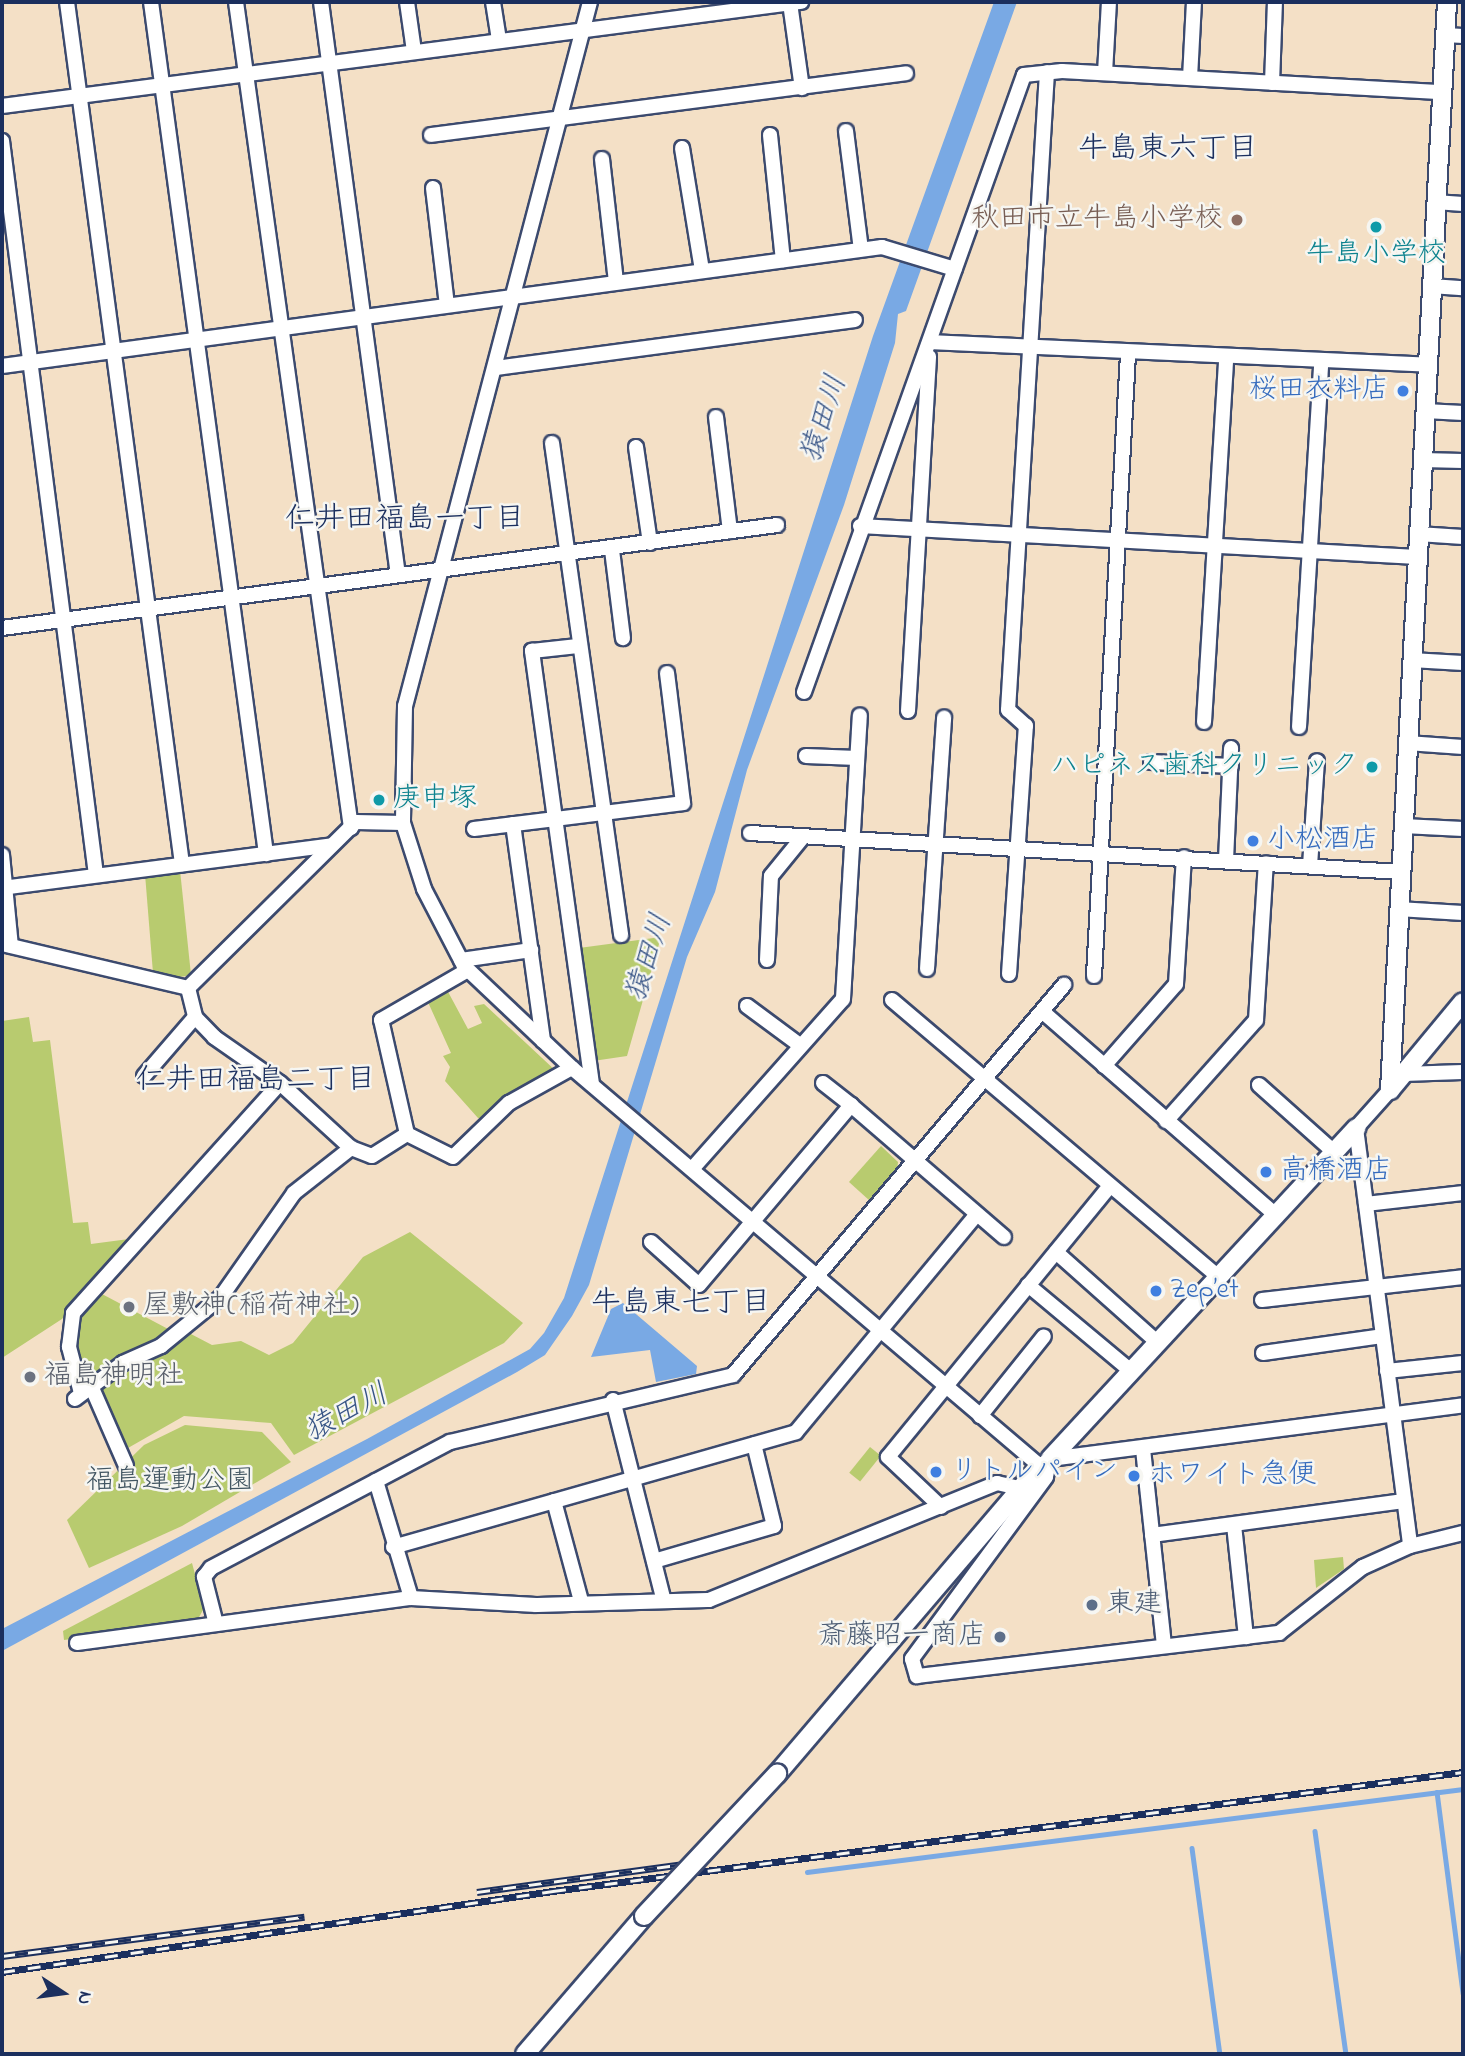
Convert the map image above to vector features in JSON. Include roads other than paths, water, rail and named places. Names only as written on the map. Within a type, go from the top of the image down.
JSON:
[{"type":"street","points":[[67,2],[182,864]]},
{"type":"street","points":[[151,2],[266,853]]},
{"type":"street","points":[[236,2],[282,328],[314,586],[351,828]]},
{"type":"street","points":[[320,2],[366,316],[398,575]]},
{"type":"street","points":[[407,2],[414,51]]},
{"type":"street","points":[[494,2],[499,41]]},
{"type":"street","points":[[590,2],[515,296],[405,706],[403,823],[424,889],[465,965],[572,1068],[818,1275],[879,1332],[980,1416],[1045,1462],[1463,1405]]},
{"type":"street","points":[[2,106],[582,30],[706,7],[796,2],[802,88]]},
{"type":"street","points":[[1105,73],[1109,2]]},
{"type":"street","points":[[1190,78],[1194,2]]},
{"type":"street","points":[[1272,83],[1275,2]]},
{"type":"street","points":[[1390,1090],[1435,202],[1442,92],[1454,35],[1447,2]]},
{"type":"street","points":[[1009,974],[1026,726],[1009,710],[1047,72]]},
{"type":"street","points":[[804,692],[860,526],[930,342],[1024,75],[1047,72],[1105,73],[1442,92]]},
{"type":"street","points":[[431,135],[906,73]]},
{"type":"street","points":[[846,131],[861,250]]},
{"type":"street","points":[[770,135],[783,260]]},
{"type":"street","points":[[2,141],[96,875]]},
{"type":"street","points":[[682,148],[702,270]]},
{"type":"street","points":[[601,159],[616,281]]},
{"type":"street","points":[[433,188],[447,305]]},
{"type":"street","points":[[1435,202],[1463,204]]},
{"type":"street","points":[[2,366],[861,250],[895,247],[955,269]]},
{"type":"street","points":[[1431,286],[1463,288]]},
{"type":"street","points":[[496,368],[855,320]]},
{"type":"street","points":[[930,342],[1321,364],[1427,365]]},
{"type":"street","points":[[908,711],[930,342]]},
{"type":"street","points":[[1094,976],[1103,852],[1128,354]]},
{"type":"street","points":[[1204,722],[1226,358]]},
{"type":"street","points":[[1299,727],[1321,364]]},
{"type":"street","points":[[1424,411],[1463,413]]},
{"type":"street","points":[[716,417],[730,531]]},
{"type":"street","points":[[552,443],[601,814],[621,935]]},
{"type":"street","points":[[636,447],[650,543]]},
{"type":"street","points":[[1422,460],[1463,461]]},
{"type":"street","points":[[2,628],[398,575],[566,557],[777,525]]},
{"type":"street","points":[[860,526],[1417,557]]},
{"type":"street","points":[[1418,534],[1463,537]]},
{"type":"street","points":[[612,550],[623,638]]},
{"type":"street","points":[[578,646],[532,652],[592,1084]]},
{"type":"street","points":[[1412,660],[1463,663]]},
{"type":"street","points":[[474,829],[683,803],[667,673]]},
{"type":"street","points":[[692,1169],[843,999],[860,716]]},
{"type":"street","points":[[927,969],[944,718]]},
{"type":"street","points":[[1407,743],[1463,747]]},
{"type":"street","points":[[1226,860],[1231,748]]},
{"type":"street","points":[[806,756],[857,758]]},
{"type":"street","points":[[1310,866],[1317,761]]},
{"type":"street","points":[[1151,762],[1231,766]]},
{"type":"street","points":[[188,988],[351,828],[403,823]]},
{"type":"street","points":[[513,824],[543,1041]]},
{"type":"street","points":[[1403,826],[1463,829]]},
{"type":"street","points":[[750,833],[852,841],[1017,846],[1400,872]]},
{"type":"street","points":[[767,960],[771,876],[802,838]]},
{"type":"street","points":[[4,887],[331,845]]},
{"type":"street","points":[[2,855],[6,945],[188,988]]},
{"type":"street","points":[[1104,1066],[1176,984],[1184,857]]},
{"type":"street","points":[[1166,1121],[1256,1020],[1266,863]]},
{"type":"street","points":[[1398,909],[1463,913]]},
{"type":"street","points":[[407,1134],[381,1020],[465,965],[531,950]]},
{"type":"street","points":[[216,1624],[204,1577],[211,1568],[450,1442],[613,1400],[733,1375],[986,1081],[1064,985]]},
{"type":"street","points":[[188,988],[195,1017],[280,1083],[351,1148],[372,1156],[407,1134]]},
{"type":"street","points":[[892,1000],[1220,1277]]},
{"type":"street","points":[[525,2054],[644,1916],[871,1662],[1019,1488],[1220,1277],[1390,1090],[1463,1002]]},
{"type":"street","points":[[747,1006],[801,1046]]},
{"type":"street","points":[[1043,1012],[1276,1215]]},
{"type":"street","points":[[144,1076],[195,1017]]},
{"type":"street","points":[[407,1134],[453,1157],[509,1103],[572,1068]]},
{"type":"street","points":[[1403,1074],[1463,1072]]},
{"type":"street","points":[[126,1466],[83,1393],[69,1347],[74,1313],[280,1083]]},
{"type":"street","points":[[823,1083],[917,1160],[1004,1237]]},
{"type":"street","points":[[1259,1085],[1334,1152]]},
{"type":"street","points":[[651,1242],[699,1285],[851,1105]]},
{"type":"street","points":[[1356,1128],[1410,1546]]},
{"type":"street","points":[[83,1393],[123,1363],[161,1346],[221,1297],[294,1193],[351,1148]]},
{"type":"street","points":[[940,1507],[888,1457],[1110,1186]]},
{"type":"street","points":[[1366,1204],[1463,1193]]},
{"type":"street","points":[[393,1548],[796,1432],[978,1214]]},
{"type":"street","points":[[1056,1252],[1158,1343]]},
{"type":"street","points":[[1262,1300],[1463,1278]]},
{"type":"street","points":[[1028,1285],[1132,1372]]},
{"type":"street","points":[[980,1416],[1044,1336]]},
{"type":"street","points":[[1263,1353],[1382,1336]]},
{"type":"street","points":[[1387,1371],[1463,1363]]},
{"type":"street","points":[[613,1400],[663,1598]]},
{"type":"street","points":[[654,1561],[774,1526],[754,1444]]},
{"type":"street","points":[[1143,1449],[1164,1646]]},
{"type":"street","points":[[1045,1462],[1046,1477],[912,1659],[917,1676],[1279,1633],[1363,1567],[1410,1546],[1463,1533]]},
{"type":"street","points":[[376,1481],[393,1548],[411,1598]]},
{"type":"street","points":[[77,1643],[411,1598],[536,1605],[663,1598],[709,1600],[737,1592],[997,1483],[1019,1488]]},
{"type":"street","points":[[1152,1535],[1404,1501]]},
{"type":"street","points":[[554,1502],[581,1601]]},
{"type":"street","points":[[1234,1525],[1246,1637]]},
{"type":"water","points":[[994,2],[1017,2],[906,311],[898,314],[895,343],[844,505],[747,770],[715,892],[687,957],[589,1285],[572,1316],[545,1355],[517,1372],[2,1651],[2,1629],[367,1439],[530,1349],[544,1333],[564,1298],[873,336]]},
{"type":"water","points":[[623,1303],[697,1366],[696,1374],[656,1382],[650,1350],[591,1357],[611,1309]]},
{"type":"waterway","points":[[807,1872],[1463,1789]]},
{"type":"waterway","points":[[1437,1792],[1463,1993]]},
{"type":"waterway","points":[[1315,1831],[1346,2054]]},
{"type":"waterway","points":[[1192,1848],[1220,2054]]},
{"type":"railway","points":[[2,1972],[553,1891],[1463,1772]]},
{"type":"railway","points":[[477,1892],[699,1862]]},
{"type":"railway","points":[[2,1956],[304,1917]]},
{"type":"place","name":"秋田市立牛島小学校","points":[[1237,220]]},
{"type":"place","name":"牛島小学校","points":[[1376,227]]},
{"type":"place","name":"桜田衣料店","points":[[1403,391]]},
{"type":"place","name":"ハピネス歯科クリニック","points":[[1372,767]]},
{"type":"place","name":"庚申塚","points":[[379,800]]},
{"type":"place","name":"小松酒店","points":[[1253,841]]},
{"type":"place","name":"高橋酒店","points":[[1266,1172]]},
{"type":"place","name":"Zep’et","points":[[1156,1291]]},
{"type":"place","name":"屋敷神(稲荷神社)","points":[[129,1307]]},
{"type":"place","name":"福島神明社","points":[[30,1377]]},
{"type":"place","name":"リトルパイン","points":[[936,1472]]},
{"type":"place","name":"ホワイト急便","points":[[1134,1476]]},
{"type":"place","name":"東建","points":[[1092,1605]]},
{"type":"place","name":"斎藤昭一商店","points":[[1000,1637]]},
{"type":"district","name":"牛島東六丁目","points":[[1168,150]]},
{"type":"district","name":"仁井田福島一丁目","points":[[405,520]]},
{"type":"district","name":"仁井田福島二丁目","points":[[256,1081]]},
{"type":"district","name":"牛島東七丁目","points":[[681,1304]]},
{"type":"water label","name":"猿田川","points":[[825,419]]},
{"type":"water label","name":"猿田川","points":[[650,958]]},
{"type":"water label","name":"猿田川","points":[[347,1414]]},
{"type":"park label","name":"福島運動公園","points":[[170,1482]]}]
